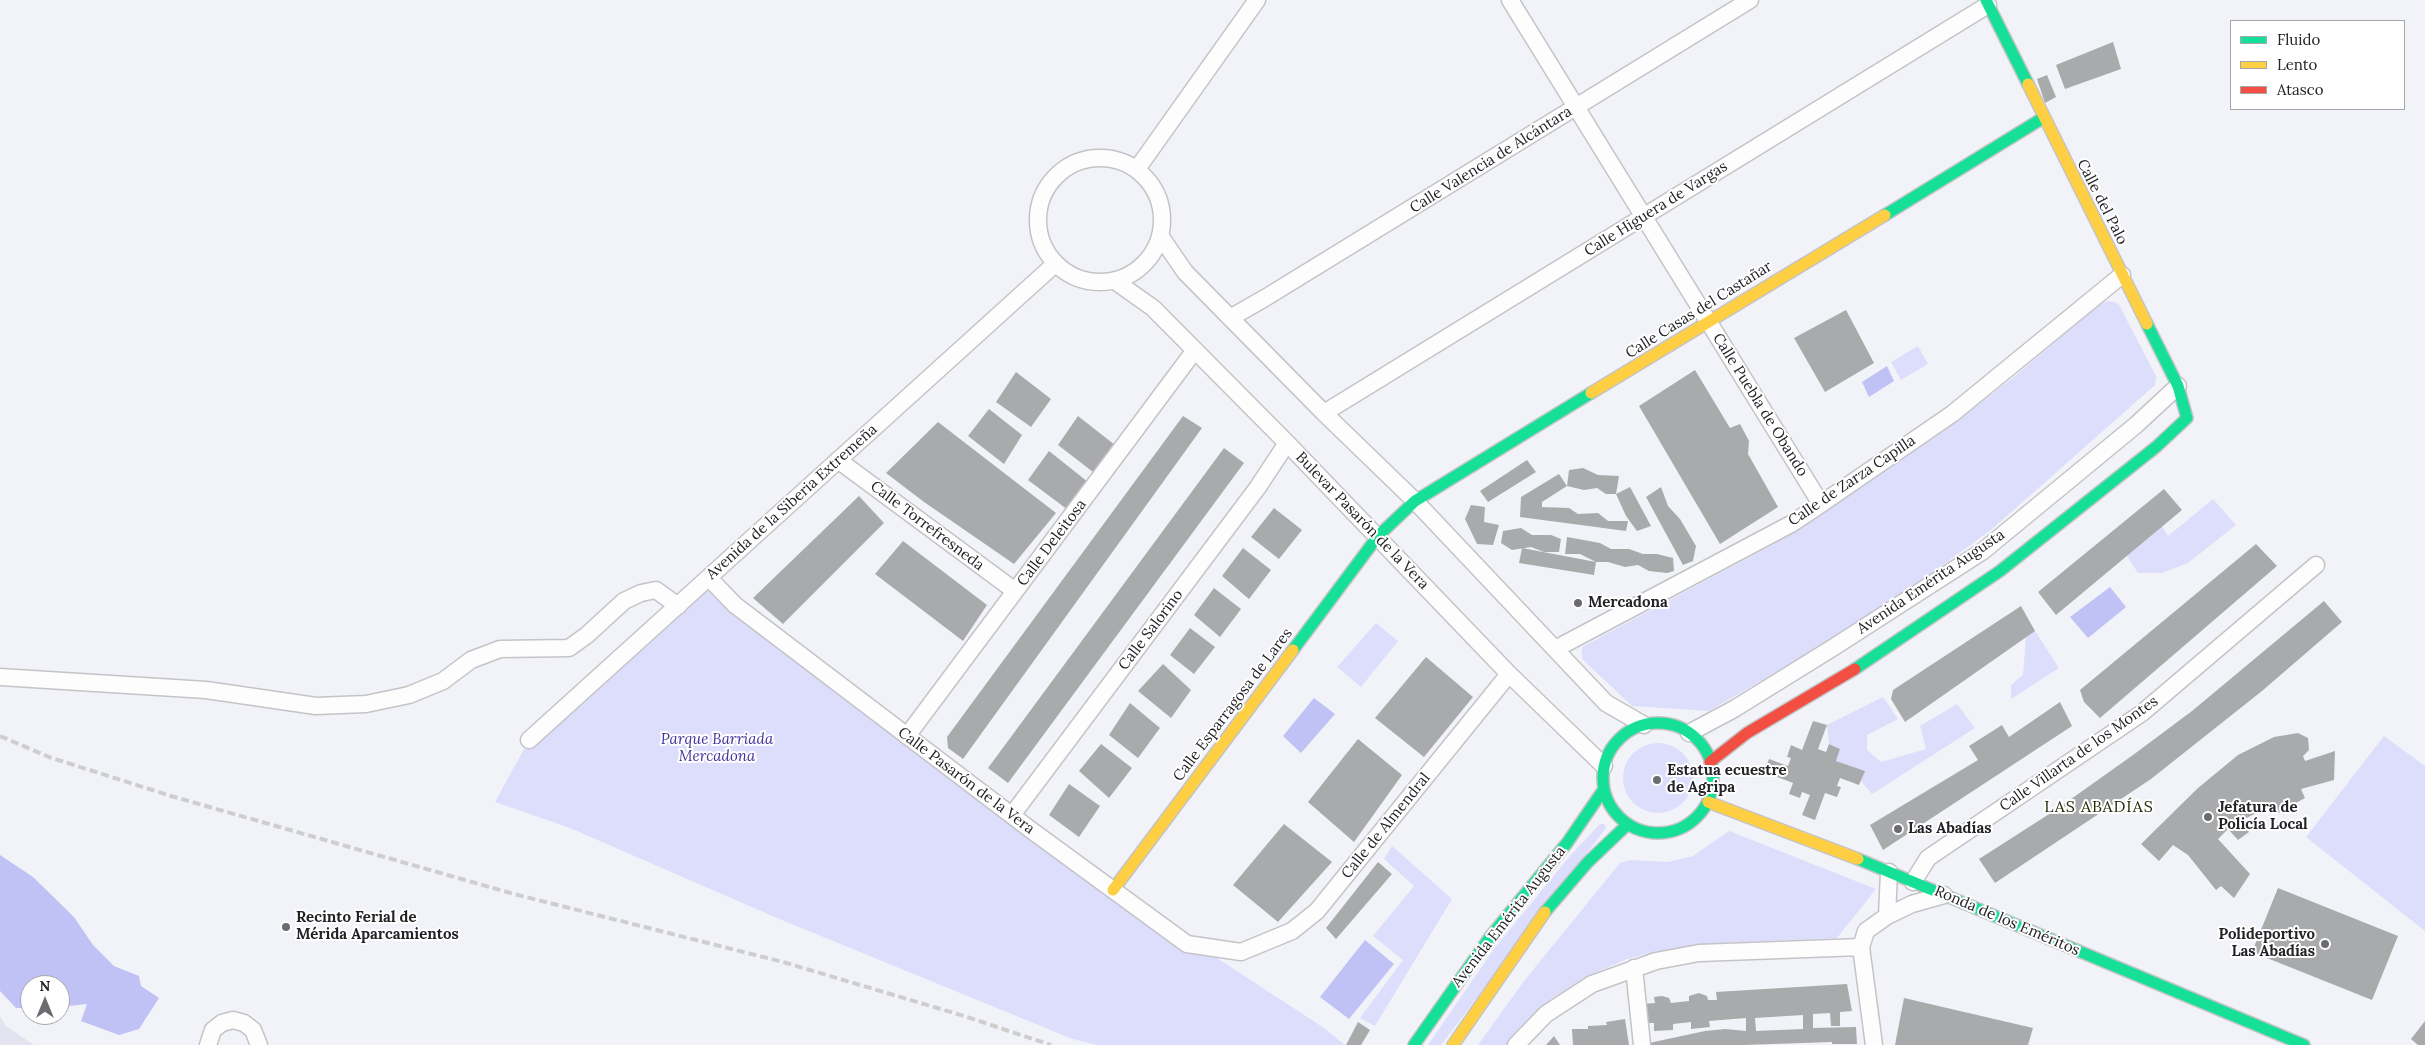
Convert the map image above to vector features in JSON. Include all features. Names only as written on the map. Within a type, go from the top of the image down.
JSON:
[{"type":"street","points":[[1137,169],[1257,0]]},
{"type":"street","name":"Calle Puebla de Obando","points":[[1510,0],[1821,504]]},
{"type":"street","name":"Calle Valencia de Alcántara","points":[[1230,318],[1750,0]]},
{"type":"street","name":"Calle del Palo","points":[[1987,2],[2043,118],[2178,386],[2187,418]]},
{"type":"street","name":"Calle Higuera de Vargas","points":[[1324,413],[1987,2]]},
{"type":"street","name":"Calle Casas del Castañar","points":[[1378,536],[1416,501],[2043,118]]},
{"type":"street","points":[[1096,157],[1118,160],[1137,169],[1152,185],[1158,195],[1163,216],[1161,238],[1151,257],[1136,272],[1115,281],[1094,283],[1073,277],[1055,264],[1043,246],[1037,225],[1039,203],[1049,184],[1074,162],[1096,157]]},
{"type":"street","points":[[1161,238],[1185,272],[1324,413],[1416,501],[1557,648],[1606,703],[1644,725]]},
{"type":"street","name":"Avenida de la Siberia Extremeña","points":[[530,740],[1055,264]]},
{"type":"street","name":"Calle de Zarza Capilla","points":[[1557,648],[1791,524],[1952,414],[2122,275]]},
{"type":"street","name":"Bulevar Pasarón de la Vera","points":[[1115,281],[1153,308],[1378,536],[1509,674],[1604,766]]},
{"type":"street","name":"Calle Deleitosa","points":[[907,736],[1195,350]]},
{"type":"street","name":"Avenida Emérita Augusta","points":[[1689,733],[1734,709],[1983,551],[2136,425],[2178,386]]},
{"type":"street","name":"Avenida Emérita Augusta","points":[[1710,762],[1747,733],[1847,675],[2000,570],[2156,447],[2187,418]]},
{"type":"street","name":"Calle Salorino","points":[[1012,815],[1258,487],[1287,443]]},
{"type":"street","name":"Calle Torrefresneda","points":[[838,460],[1015,592]]},
{"type":"street","name":"Calle Esparragosa de Lares","points":[[1113,890],[1378,536]]},
{"type":"street","name":"Calle Villarta de los Montes","points":[[1913,882],[1928,858],[2142,713],[2316,565]]},
{"type":"street","name":"Calle Pasarón de la Vera","points":[[708,578],[735,605],[1012,815],[1187,944],[1241,952]]},
{"type":"street","points":[[0,677],[206,690],[316,706],[366,704],[409,695],[443,680],[471,660],[500,649],[569,648],[587,635],[624,601],[641,593],[656,590],[678,606]]},
{"type":"street","name":"Calle de Almendral","points":[[1241,952],[1292,931],[1317,911],[1509,674]]},
{"type":"street","points":[[1668,724],[1689,733],[1702,746],[1710,762],[1713,775],[1708,802],[1699,815],[1673,831],[1658,833],[1642,831],[1628,824],[1613,809],[1604,789],[1604,766],[1618,740],[1630,731],[1644,725],[1668,724]]},
{"type":"street","name":"Avenida Emérita Augusta","points":[[1414,1045],[1490,937],[1528,888],[1567,843],[1604,789]]},
{"type":"street","name":"Ronda de los Eméritos","points":[[1708,802],[1889,872],[2304,1045]]},
{"type":"street","name":"Avenida Emérita Augusta","points":[[1453,1045],[1471,1016],[1547,909],[1588,862],[1628,824]]},
{"type":"street","points":[[1887,916],[1889,872]]},
{"type":"street","points":[[1874,1045],[1861,947],[1866,931],[1887,916],[1912,904],[1944,895]]},
{"type":"street","points":[[1516,1045],[1546,1014],[1592,984],[1656,961],[1699,953],[1861,947]]},
{"type":"street","points":[[1634,968],[1642,1045]]},
{"type":"street","points":[[208,1045],[213,1030],[222,1023],[233,1020],[244,1023],[253,1030],[259,1045]]},
{"type":"shaded area","points":[[0,1016],[6,1026],[34,1045],[0,1045]]},
{"type":"green space","points":[[2108,301],[2118,303],[2156,376],[2155,385],[1992,529],[1909,590],[1814,650],[1709,711],[1632,706],[1582,659],[1582,647],[1776,543],[1947,429],[2014,377],[2097,306]]},
{"type":"green space","points":[[1918,346],[1928,364],[1901,380],[1891,362]]},
{"type":"green space","points":[[2213,499],[2236,525],[2188,563],[2162,573],[2138,573],[2127,556],[2162,526],[2168,536]]},
{"type":"green space","name":"Parque Barriada Mercadona","points":[[709,578],[777,625],[1012,815],[1113,890],[1324,1028],[1345,1045],[1096,1045],[1070,1038],[777,918],[570,828],[495,802],[529,740]]},
{"type":"green space","points":[[1376,623],[1398,641],[1361,687],[1337,667]]},
{"type":"green space","points":[[2035,631],[2059,668],[2011,699],[2011,685],[2023,675],[2026,637]]},
{"type":"green space","points":[[1883,697],[1898,719],[1867,735],[1867,750],[1881,762],[1926,749],[1920,726],[1957,704],[1975,728],[1872,794],[1861,781],[1864,771],[1836,761],[1840,749],[1829,744],[1827,725]]},
{"type":"green space","points":[[2384,736],[2425,766],[2425,931],[2306,837]]},
{"type":"green space","points":[[1658,743],[1671,746],[1683,753],[1690,765],[1693,778],[1690,791],[1683,803],[1671,810],[1658,813],[1645,810],[1633,803],[1626,791],[1623,778],[1626,765],[1633,753],[1645,746]]},
{"type":"green space","points":[[1600,824],[1604,824],[1606,828],[1441,1045],[1428,1045],[1494,949],[1569,857]]},
{"type":"green space","points":[[1729,831],[1876,889],[1837,938],[1723,943],[1654,952],[1627,959],[1594,973],[1552,998],[1507,1045],[1478,1045],[1524,981],[1620,863],[1630,860],[1668,862],[1693,856]]},
{"type":"green space","points":[[1392,846],[1452,899],[1375,1026],[1360,1018],[1403,960],[1373,936],[1414,886],[1384,859]]},
{"type":"water","points":[[1887,366],[1894,381],[1869,397],[1862,382]]},
{"type":"water","points":[[2110,587],[2126,607],[2088,638],[2070,617]]},
{"type":"water","points":[[1314,698],[1335,714],[1301,753],[1283,736]]},
{"type":"water","points":[[0,855],[33,877],[74,917],[93,945],[114,966],[139,976],[141,986],[159,998],[139,1029],[119,1035],[81,1021],[87,1004],[70,1006],[70,975],[20,975],[20,1008],[16,1008],[0,991]]},
{"type":"water","points":[[1365,940],[1394,964],[1349,1019],[1320,997]]},
{"type":"building","points":[[2113,42],[2121,69],[2065,89],[2056,65]]},
{"type":"building","points":[[2047,75],[2056,97],[2045,103],[2037,79]]},
{"type":"building","points":[[1846,310],[1874,363],[1825,392],[1794,338]]},
{"type":"building","points":[[1695,370],[1730,428],[1740,424],[1749,441],[1748,454],[1778,507],[1720,544],[1639,406]]},
{"type":"building","points":[[1016,372],[1051,399],[1031,427],[996,402]]},
{"type":"building","points":[[989,409],[1022,435],[1004,464],[968,436]]},
{"type":"building","points":[[1078,416],[1115,445],[1093,472],[1058,445]]},
{"type":"building","points":[[1183,416],[1202,428],[963,759],[948,748],[947,737]]},
{"type":"building","points":[[938,422],[1056,513],[1014,564],[924,502],[886,473]]},
{"type":"building","points":[[1224,448],[1244,463],[1008,783],[988,768]]},
{"type":"building","points":[[1049,451],[1088,482],[1068,510],[1028,480]]},
{"type":"building","points":[[1527,460],[1536,472],[1488,502],[1480,491]]},
{"type":"building","points":[[1583,468],[1598,475],[1619,476],[1616,494],[1606,494],[1597,488],[1584,490],[1567,486],[1569,470]]},
{"type":"building","points":[[1559,474],[1567,486],[1542,502],[1542,507],[1569,508],[1578,514],[1598,513],[1608,521],[1628,521],[1626,531],[1520,517],[1521,497]]},
{"type":"building","points":[[1630,487],[1651,526],[1637,531],[1626,516],[1616,494]]},
{"type":"building","points":[[1661,487],[1668,506],[1680,519],[1696,546],[1693,561],[1683,565],[1646,497]]},
{"type":"building","points":[[2164,489],[2182,510],[2056,615],[2038,592]]},
{"type":"building","points":[[859,496],[884,523],[783,624],[753,598]]},
{"type":"building","points":[[1471,505],[1485,507],[1484,522],[1499,525],[1493,545],[1477,544],[1465,519]]},
{"type":"building","points":[[1274,508],[1302,530],[1279,559],[1251,537]]},
{"type":"building","points":[[1521,528],[1532,535],[1551,535],[1561,539],[1559,552],[1544,552],[1531,547],[1512,550],[1501,543],[1503,531]]},
{"type":"building","points":[[1567,537],[1600,543],[1611,549],[1629,549],[1643,554],[1657,554],[1673,558],[1674,571],[1667,573],[1649,571],[1638,565],[1625,567],[1608,562],[1596,562],[1580,554],[1565,554]]},
{"type":"building","points":[[903,541],[987,605],[963,641],[875,574]]},
{"type":"building","points":[[2256,544],[2277,566],[2100,718],[2084,702],[2080,690]]},
{"type":"building","points":[[1243,548],[1271,570],[1249,599],[1222,576]]},
{"type":"building","points":[[1522,548],[1596,562],[1594,575],[1519,563]]},
{"type":"building","points":[[1214,588],[1241,609],[1220,637],[1194,615]]},
{"type":"building","points":[[2324,601],[2342,622],[2262,691],[2151,779],[1995,883],[1979,859],[2057,809],[2192,711]]},
{"type":"building","points":[[2021,606],[2035,631],[1905,722],[1891,699],[1893,690]]},
{"type":"building","points":[[1190,628],[1215,647],[1194,674],[1170,655]]},
{"type":"building","points":[[1426,657],[1473,697],[1424,757],[1375,718]]},
{"type":"building","points":[[1163,664],[1191,690],[1171,718],[1138,691]]},
{"type":"building","points":[[2060,702],[2072,726],[1883,850],[1870,825],[1978,760],[1969,746],[2002,725],[2009,737]]},
{"type":"building","points":[[1130,703],[1160,728],[1138,758],[1109,735]]},
{"type":"building","points":[[1813,721],[1827,725],[1818,749],[1826,752],[1829,744],[1840,749],[1836,761],[1865,771],[1859,785],[1840,778],[1837,786],[1841,787],[1837,797],[1825,793],[1815,820],[1802,815],[1810,795],[1802,792],[1800,798],[1789,794],[1793,783],[1764,772],[1769,759],[1788,766],[1791,758],[1787,757],[1791,745],[1802,750]]},
{"type":"building","name":"Jefatura de Policía Local","points":[[2298,733],[2308,738],[2309,750],[2303,756],[2305,761],[2335,751],[2334,780],[2301,789],[2305,798],[2276,814],[2269,807],[2242,820],[2249,832],[2238,840],[2228,829],[2218,839],[2250,874],[2234,898],[2221,886],[2216,890],[2188,855],[2173,845],[2159,861],[2141,844],[2198,788],[2238,755],[2274,737]]},
{"type":"building","points":[[1358,739],[1402,775],[1354,842],[1308,802]]},
{"type":"building","points":[[1101,744],[1132,768],[1109,798],[1079,771]]},
{"type":"building","points":[[1069,784],[1100,806],[1079,837],[1049,815]]},
{"type":"building","points":[[1284,824],[1332,862],[1278,922],[1233,885]]},
{"type":"building","points":[[1378,862],[1392,874],[1336,939],[1326,928]]},
{"type":"building","name":"Polideportivo Las Abadías","points":[[2278,888],[2398,936],[2372,1000],[2252,952]]},
{"type":"building","points":[[1847,984],[1852,1011],[1840,1012],[1840,1026],[1831,1026],[1830,1013],[1813,1014],[1813,1028],[1856,1027],[1857,1044],[1832,1044],[1832,1042],[1744,1045],[1649,1045],[1649,1043],[1705,1031],[1725,1029],[1746,1031],[1746,1018],[1709,1021],[1710,1027],[1691,1029],[1691,1022],[1673,1024],[1673,1030],[1654,1031],[1654,1023],[1645,1023],[1643,1004],[1655,1003],[1654,997],[1662,996],[1669,998],[1671,1003],[1689,1001],[1689,996],[1699,993],[1707,996],[1708,1000],[1717,1000],[1716,992]],"holes":[[[1803,1015],[1803,1029],[1756,1031],[1755,1018]]]},
{"type":"building","points":[[1904,998],[2033,1028],[2028,1045],[1895,1045]]},
{"type":"building","points":[[1625,1019],[1629,1045],[1573,1045],[1572,1029],[1588,1029],[1588,1026],[1607,1025],[1606,1022]]},
{"type":"building","points":[[2425,1021],[2425,1045],[2418,1045],[2411,1039]]},
{"type":"building","points":[[1358,1022],[1370,1030],[1361,1045],[1346,1045]]},
{"type":"building","points":[[1554,1036],[1560,1045],[1546,1045]]},
{"type":"railway","points":[[0,736],[49,757],[171,796],[514,894],[783,962],[964,1016],[1051,1045]]},
{"type":"traffic: fast","points":[[1986,0],[2028,84]]},
{"type":"traffic: fast","points":[[1885,215],[2043,118]]},
{"type":"traffic: fast","points":[[1855,669],[2000,571],[2156,447],[2187,418],[2178,386],[2147,324]]},
{"type":"traffic: fast","points":[[1293,650],[1378,536],[1415,501],[1591,393]]},
{"type":"traffic: fast","points":[[1658,723],[1679,728],[1697,739],[1708,757],[1713,778],[1708,799],[1697,817],[1679,828],[1658,833],[1637,828],[1619,817],[1608,799],[1603,778],[1608,757],[1619,739],[1637,728],[1658,723]]},
{"type":"traffic: fast","points":[[1414,1045],[1490,937],[1567,843],[1604,789]]},
{"type":"traffic: fast","points":[[1545,912],[1588,862],[1628,824]]},
{"type":"traffic: fast","points":[[1858,859],[2304,1045]]},
{"type":"traffic: slow","points":[[2028,84],[2147,324]]},
{"type":"traffic: slow","points":[[1591,393],[1885,215]]},
{"type":"traffic: slow","points":[[1113,890],[1293,650]]},
{"type":"traffic: slow","points":[[1708,802],[1858,859]]},
{"type":"traffic: slow","points":[[1453,1045],[1545,912]]},
{"type":"traffic: jam","points":[[1710,762],[1747,733],[1855,669]]},
{"type":"place","name":"Mercadona","points":[[1578,603]]},
{"type":"place","name":"Estatua ecuestre de Agripa","points":[[1657,780]]},
{"type":"place","name":"Jefatura de Policía Local","points":[[2208,817]]},
{"type":"place","name":"Las Abadías","points":[[1898,829]]},
{"type":"place","name":"Recinto Ferial de Mérida Aparcamientos","points":[[286,927]]},
{"type":"place","name":"Polideportivo Las Abadías","points":[[2325,944]]},
{"type":"district","name":"LAS ABADÍAS","points":[[2099,807]]}]
